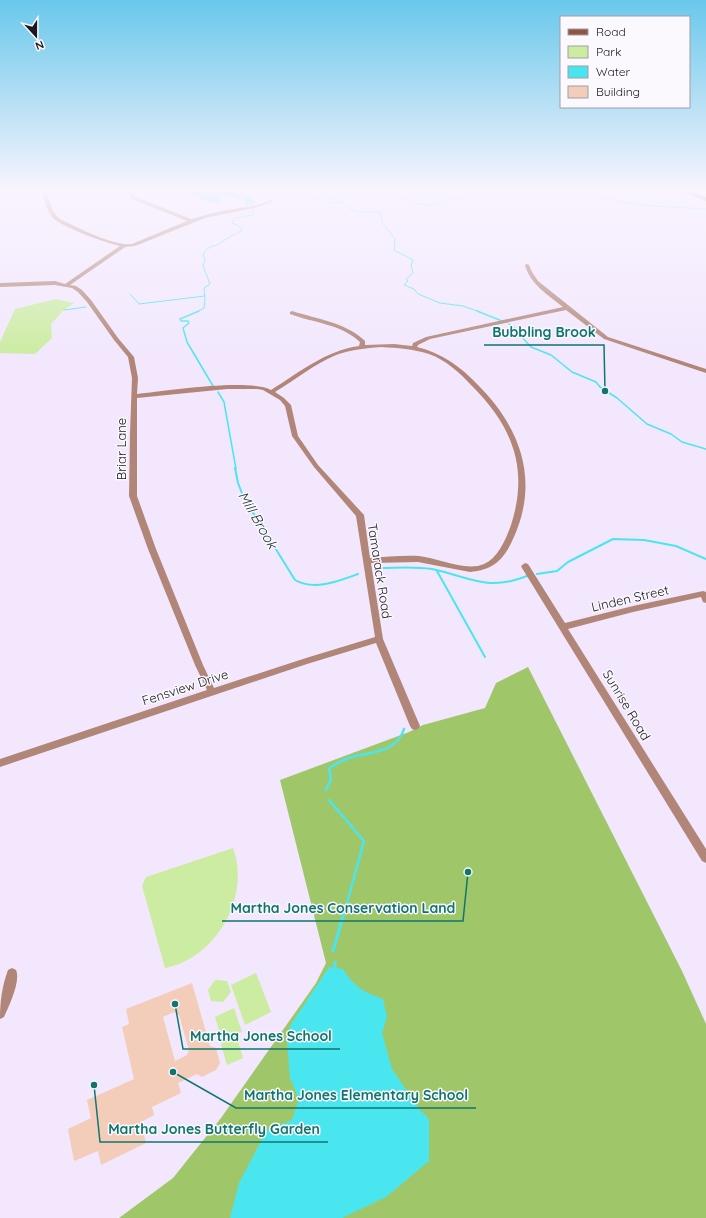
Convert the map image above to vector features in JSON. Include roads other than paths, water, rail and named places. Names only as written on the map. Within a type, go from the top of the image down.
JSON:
[{"type":"street","points":[[119,245],[133,245]]},
{"type":"street","points":[[0,285],[47,283],[68,284],[124,246]]},
{"type":"street","points":[[527,265],[529,272],[536,282],[606,338],[706,371]]},
{"type":"street","name":"Briar Lane","points":[[68,284],[80,291],[131,357],[134,368],[133,496],[136,508],[199,665],[212,692]]},
{"type":"street","points":[[414,349],[415,344],[428,338],[567,308]]},
{"type":"street","points":[[292,313],[337,326],[356,334],[363,342],[362,348]]},
{"type":"street","points":[[271,392],[320,360],[345,350],[386,346],[414,349],[435,355],[453,366],[484,393],[500,413],[514,438],[522,470],[522,487],[516,522],[509,540],[501,552],[492,562],[485,566],[467,568],[420,559],[367,561]]},
{"type":"street","name":"Tamarack Road","points":[[134,396],[227,387],[257,387],[271,392],[288,405],[295,436],[316,466],[360,515],[379,639],[415,726]]},
{"type":"street","name":"Sunrise Road","points":[[525,566],[706,858]]},
{"type":"street","name":"Linden Street","points":[[564,627],[633,609],[704,597]]},
{"type":"street","name":"Fensview Drive","points":[[0,763],[56,746],[212,692],[379,639]]},
{"type":"street","points":[[0,1013],[9,989],[12,974]]},
{"type":"water","points":[[329,967],[343,969],[355,985],[370,994],[383,999],[387,1017],[382,1033],[392,1069],[420,1110],[429,1119],[429,1161],[386,1197],[342,1218],[230,1218],[239,1183],[267,1130],[292,1120],[299,1099],[290,1078],[287,1042],[290,1026]]},
{"type":"waterway","name":"Mill Brook","points":[[205,296],[204,288],[210,284],[203,266],[205,259],[203,254],[210,247],[216,245]]},
{"type":"waterway","points":[[394,245],[394,250],[413,260],[411,265],[413,273],[406,279],[408,281],[404,285],[414,289],[418,294],[440,303],[463,306],[480,312]]},
{"type":"waterway","points":[[130,294],[139,304],[205,296]]},
{"type":"waterway","name":"Mill Brook","points":[[198,311],[204,308],[205,296]]},
{"type":"waterway","points":[[64,310],[86,307]]},
{"type":"waterway","name":"Mill Brook","points":[[198,311],[180,319],[181,321],[188,321],[189,323],[183,328],[187,342],[213,386]]},
{"type":"waterway","points":[[477,311],[502,321]]},
{"type":"waterway","points":[[509,324],[518,330],[518,333],[531,347],[551,355],[572,372],[596,382],[600,387],[617,398],[647,424],[671,434],[682,442],[706,449]]},
{"type":"waterway","name":"Mill Brook","points":[[218,392],[224,402],[236,469]]},
{"type":"waterway","name":"Mill Brook","points":[[235,468],[238,483],[246,504],[256,517],[295,580],[310,585],[318,585],[335,582],[358,574]]},
{"type":"waterway","name":"Mill Brook","points":[[537,574],[557,571],[568,562],[613,539],[644,540],[676,546],[706,559]]},
{"type":"waterway","name":"Mill Brook","points":[[377,568],[425,568],[479,582],[489,583],[513,581],[527,576]]},
{"type":"waterway","points":[[437,571],[485,657]]},
{"type":"waterway","points":[[326,790],[331,779],[329,768],[349,758],[390,747],[401,737],[404,729]]},
{"type":"waterway","points":[[329,800],[364,841],[345,910]]},
{"type":"waterway","points":[[333,951],[345,909]]},
{"type":"waterway","points":[[335,962],[335,969]]},
{"type":"place","name":"Bubbling Brook","points":[[605,391]]},
{"type":"place","name":"Martha Jones Conservation Land","points":[[468,872]]},
{"type":"place","name":"Martha Jones School","points":[[175,1004]]},
{"type":"place","name":"Martha Jones Elementary School","points":[[173,1072]]},
{"type":"place","name":"Martha Jones Butterfly Garden","points":[[94,1085]]}]
